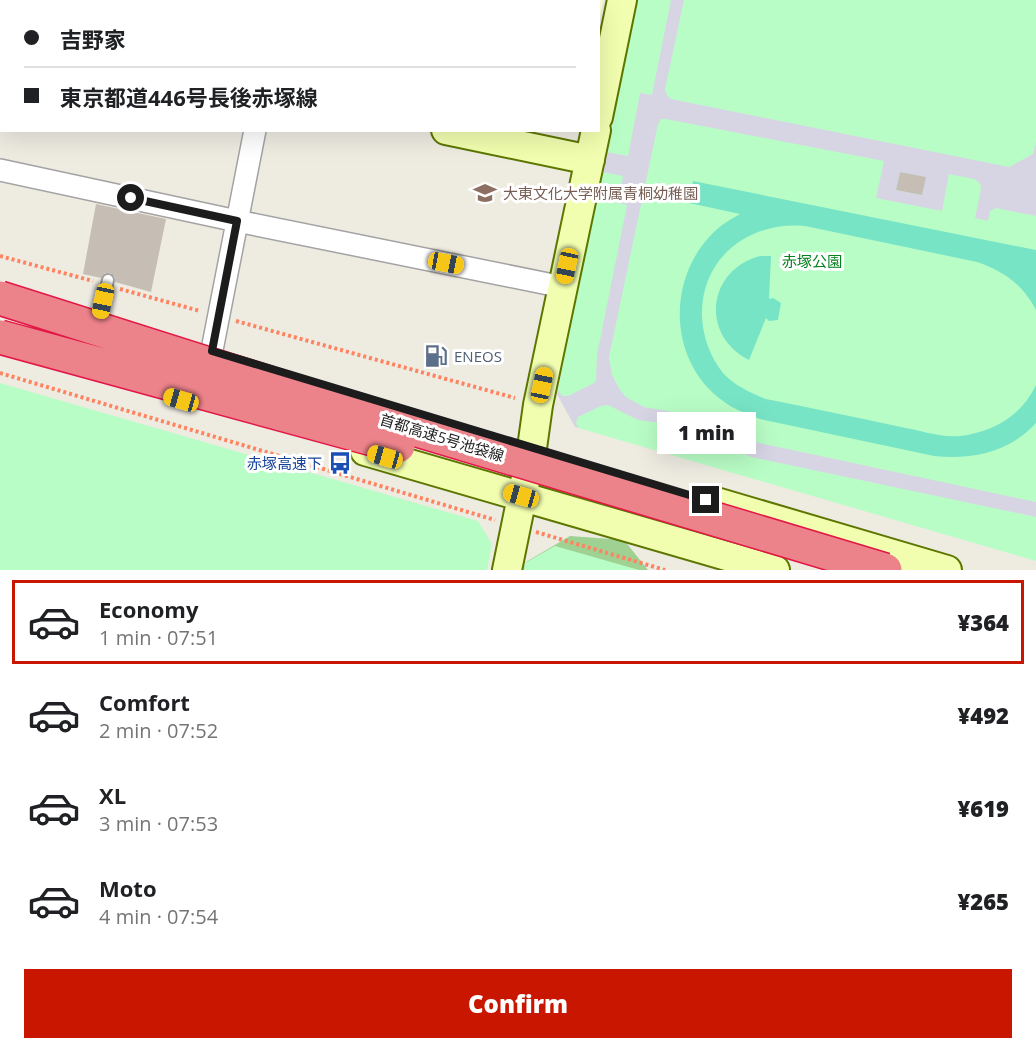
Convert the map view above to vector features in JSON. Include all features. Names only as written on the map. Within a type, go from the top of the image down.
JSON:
[{"type":"highway","name":"首都高速5号池袋線","points":[[0,298],[478,449],[885,570]]},
{"type":"highway","name":"首都高速5号池袋線","points":[[0,338],[550,489],[826,570]]},
{"type":"main road","points":[[600,107],[622,0]]},
{"type":"main road","points":[[456,132],[590,160]]},
{"type":"main road","points":[[507,570],[532,448],[537,405],[596,132]]},
{"type":"main road","points":[[0,286],[532,448],[947,570]]},
{"type":"main road","points":[[0,348],[775,570]]},
{"type":"street","points":[[212,351],[255,132]]},
{"type":"street","points":[[0,170],[563,287]]},
{"type":"lane","points":[[100,316],[107,283]]},
{"type":"path","points":[[0,256],[107,283],[537,405]]},
{"type":"path","points":[[0,373],[665,570]]},
{"type":"shaded area","points":[[600,0],[603,0],[600,18]]},
{"type":"shaded area","points":[[671,0],[684,0],[665,89],[671,99],[1009,167],[1033,154],[1036,142],[1036,216],[996,208],[990,211],[988,221],[975,218],[981,189],[980,183],[974,179],[949,174],[942,211],[876,198],[884,161],[661,119],[658,124],[609,357],[612,375],[620,390],[626,397],[644,407],[703,417],[733,434],[755,442],[1036,502],[1036,517],[751,457],[698,430],[638,420],[608,405],[578,417],[576,424],[579,428],[575,427],[557,394],[558,390],[562,396],[568,396],[596,380],[597,355],[627,205],[618,203],[623,176],[602,172],[606,152],[628,156],[640,93],[652,95]],"holes":[[[900,172],[925,177],[922,195],[896,190]]]},
{"type":"green space","name":"赤塚公園","points":[[637,0],[1036,0],[1036,561],[575,427],[557,394]]},
{"type":"green space","points":[[693,181],[1036,250],[1036,310],[1025,293],[1012,280],[977,262],[805,226],[784,226],[747,237],[732,247],[719,261],[709,277],[702,317],[708,347],[723,373],[749,392],[766,399],[945,436],[960,436],[984,431],[1005,421],[1023,405],[1036,385],[1036,423],[1014,441],[990,452],[948,457],[760,419],[723,401],[705,384],[692,365],[683,343],[680,319],[681,295],[687,272],[698,251],[717,229],[740,214],[689,203]]},
{"type":"green space","points":[[760,256],[771,256],[769,299],[773,298],[781,303],[778,320],[769,321],[766,318],[749,360],[733,349],[723,336],[717,320],[716,304],[720,289],[729,275],[742,264]]},
{"type":"green space","points":[[0,383],[478,521],[492,544],[487,570],[0,570]]},
{"type":"green space","points":[[570,536],[624,540],[648,570],[523,570],[526,562]]},
{"type":"green space","points":[[555,546],[639,570],[524,570],[525,563]]},
{"type":"building","points":[[900,172],[926,177],[922,195],[896,190]]},
{"type":"building","points":[[96,204],[166,219],[151,292],[115,282],[115,277],[110,273],[105,273],[101,278],[83,274]]},
{"type":"place","name":"大東文化大学附属青桐幼稚園","points":[[485,193]]},
{"type":"place","name":"ENEOS","points":[[436,356]]},
{"type":"place","name":"赤塚高速下","points":[[340,463]]},
{"type":"route","points":[[131,198],[237,221],[212,351],[706,500]]}]
